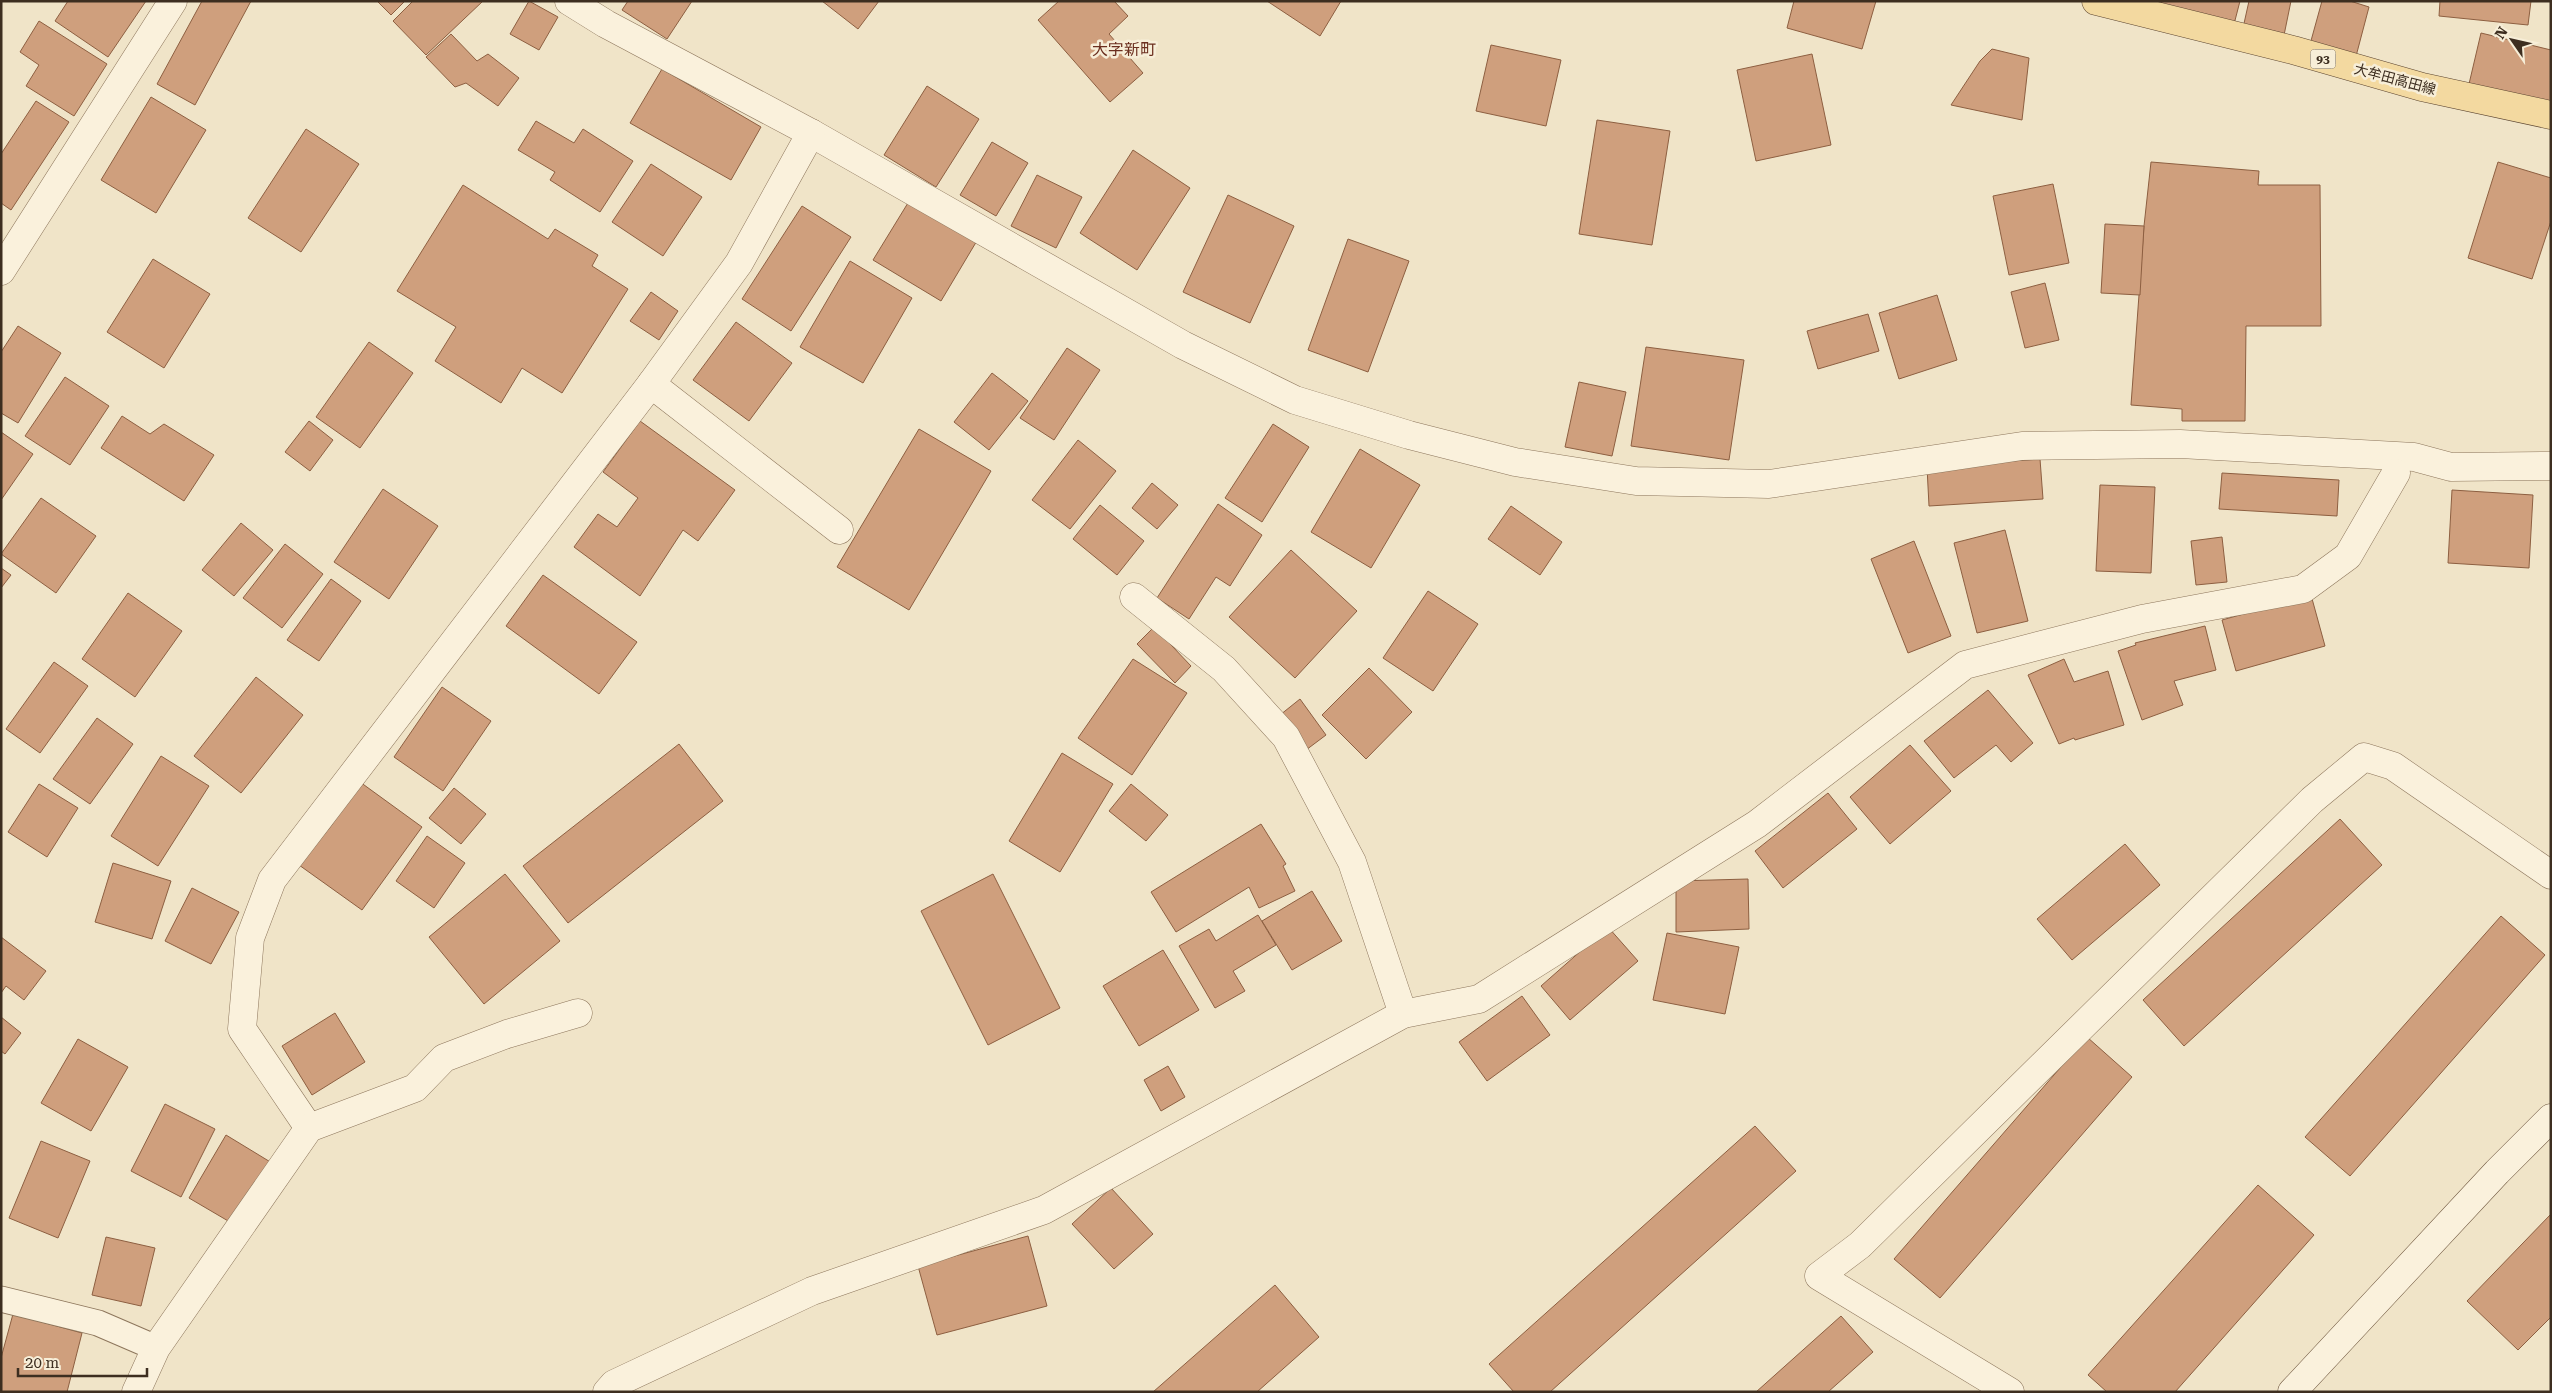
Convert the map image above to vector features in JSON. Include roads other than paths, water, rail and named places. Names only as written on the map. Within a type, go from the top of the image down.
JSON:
[{"type":"main road","name":"大牟田高田線","points":[[2096,1],[2294,50],[2422,87],[2551,115]]},
{"type":"street","points":[[4,261],[173,1]]},
{"type":"street","points":[[569,1],[606,24],[811,133],[1183,345],[1294,400],[1409,435],[1515,462],[1636,481],[1769,484],[2022,446],[2180,444],[2414,457],[2450,467],[2551,466]]},
{"type":"street","points":[[310,1128],[242,1029],[250,938],[272,880],[651,384],[739,263],[811,133]]},
{"type":"street","points":[[651,384],[839,530]]},
{"type":"street","points":[[607,1392],[614,1384],[812,1290],[1044,1210],[1403,1014],[1479,999],[1757,824],[1965,665],[2142,619],[2303,589],[2348,556],[2396,473]]},
{"type":"street","points":[[1134,597],[1224,670],[1286,737],[1352,862],[1403,1014]]},
{"type":"street","points":[[2010,1392],[1819,1276],[1860,1245],[2312,800],[2364,757],[2393,766],[2551,875]]},
{"type":"street","points":[[136,1392],[156,1348],[310,1128],[415,1088],[444,1058],[507,1034],[578,1013]]},
{"type":"street","points":[[2292,1392],[2497,1172],[2551,1118]]},
{"type":"lane","points":[[1,1299],[98,1323],[156,1348]]},
{"type":"district","name":"大字新町","points":[[1124,49]]}]
